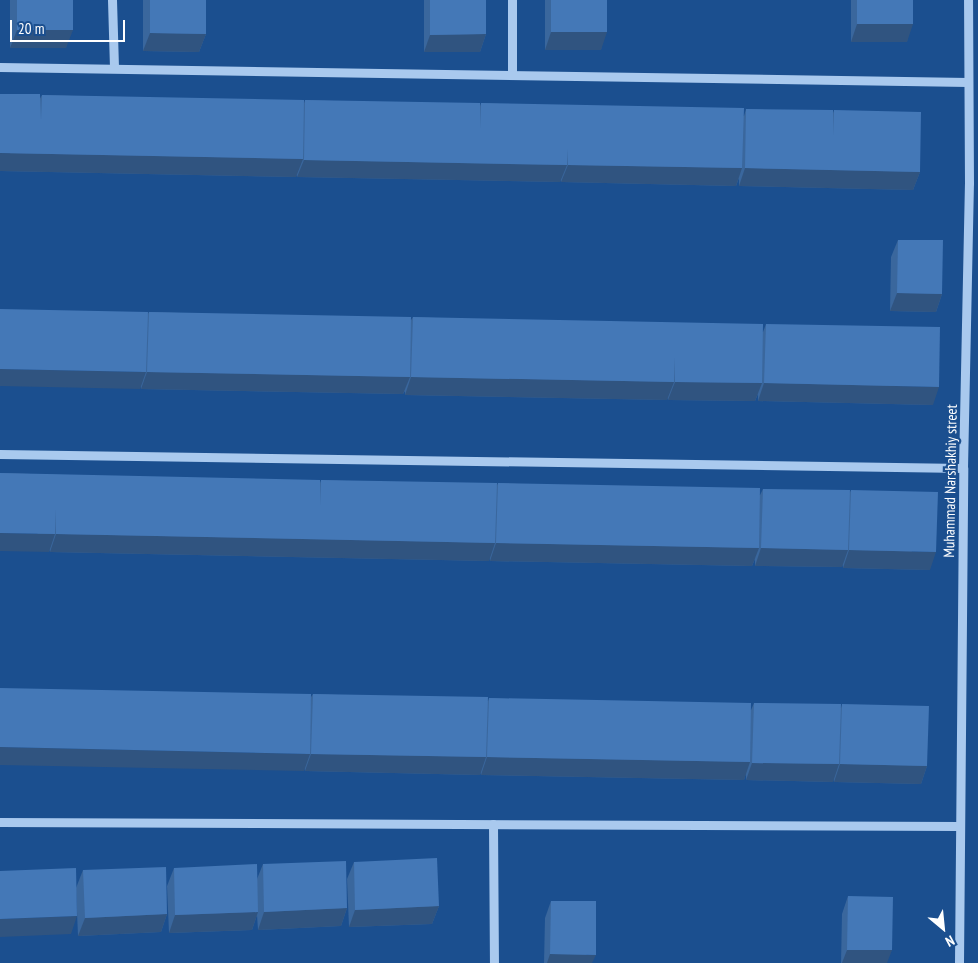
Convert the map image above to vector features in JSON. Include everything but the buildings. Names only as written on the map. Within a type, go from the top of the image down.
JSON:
[{"type":"street","points":[[112,0],[114,67]]},
{"type":"street","points":[[512,0],[512,74]]},
{"type":"street","name":"Muhammad Narshakhiy street","points":[[959,963],[963,468],[973,183],[968,82],[968,0]]},
{"type":"street","points":[[0,67],[114,67],[968,82]]},
{"type":"street","points":[[0,454],[963,468]]},
{"type":"street","points":[[0,822],[959,826]]},
{"type":"street","points":[[493,824],[494,963]]}]
